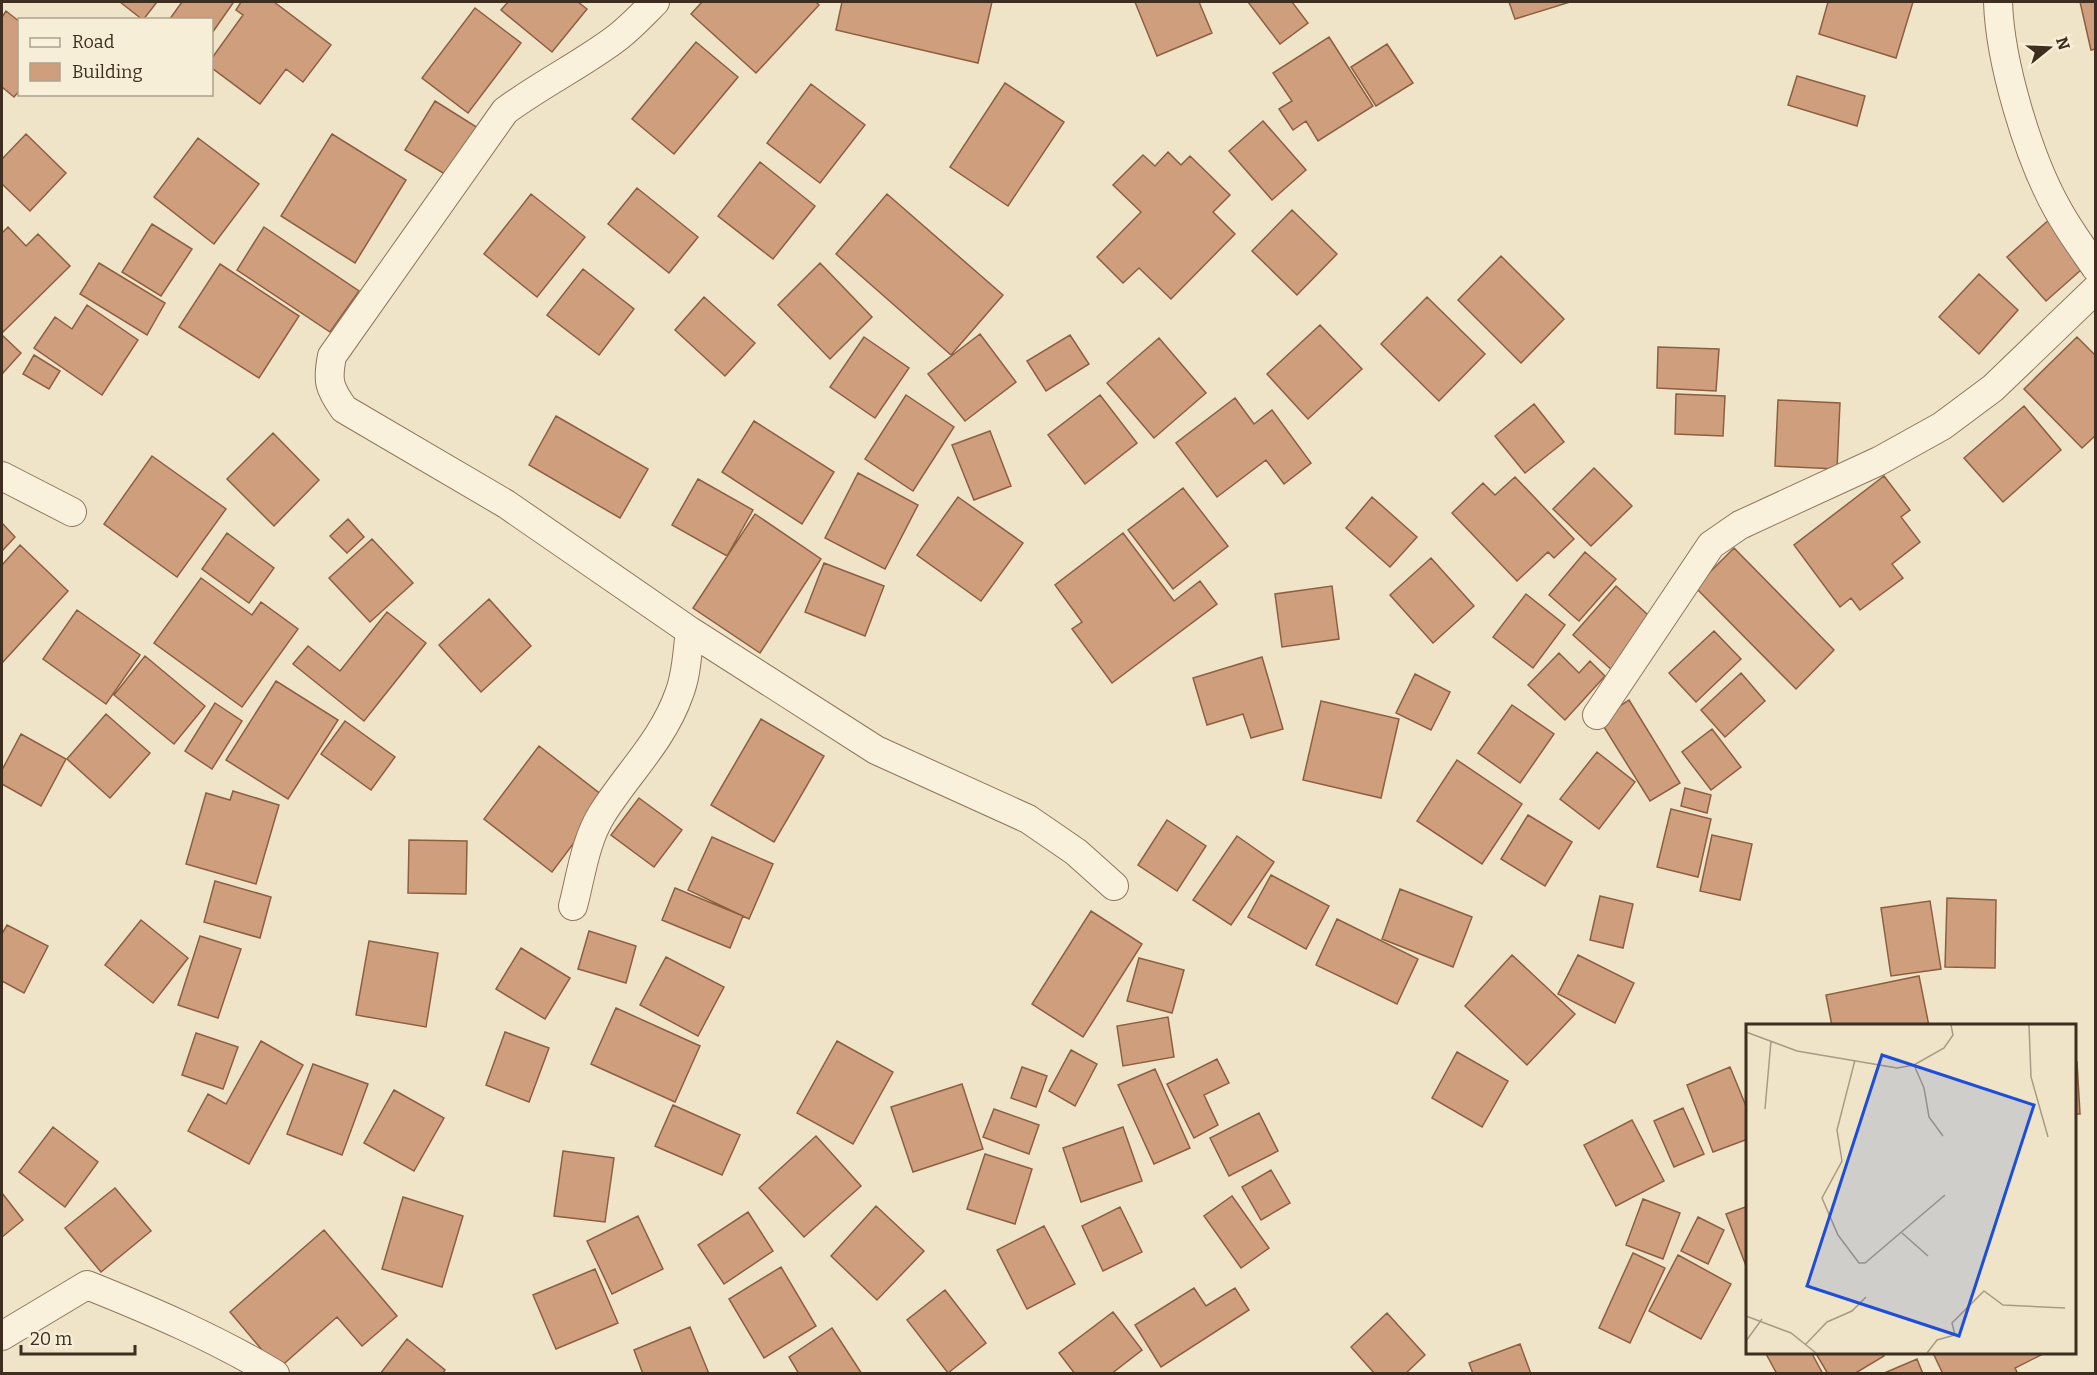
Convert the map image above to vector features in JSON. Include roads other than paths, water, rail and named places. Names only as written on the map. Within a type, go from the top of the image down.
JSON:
[{"type":"street","points":[[655,2],[616,39],[522,98],[506,111],[332,356],[328,376],[334,396],[344,409],[506,504],[690,631],[876,750],[1028,819],[1076,852],[1114,886]]},
{"type":"street","points":[[1998,2],[1999,21],[2011,83],[2031,150],[2057,209],[2096,268]]},
{"type":"street","points":[[1597,715],[1711,545],[1740,525],[1879,461],[1942,426],[1993,388],[2096,289]]},
{"type":"street","points":[[2,476],[72,512]]},
{"type":"street","points":[[573,906],[592,833],[602,814],[659,735],[679,695],[686,669],[690,631]]},
{"type":"street","points":[[2,1336],[87,1285],[150,1310],[242,1354],[275,1374]]}]
